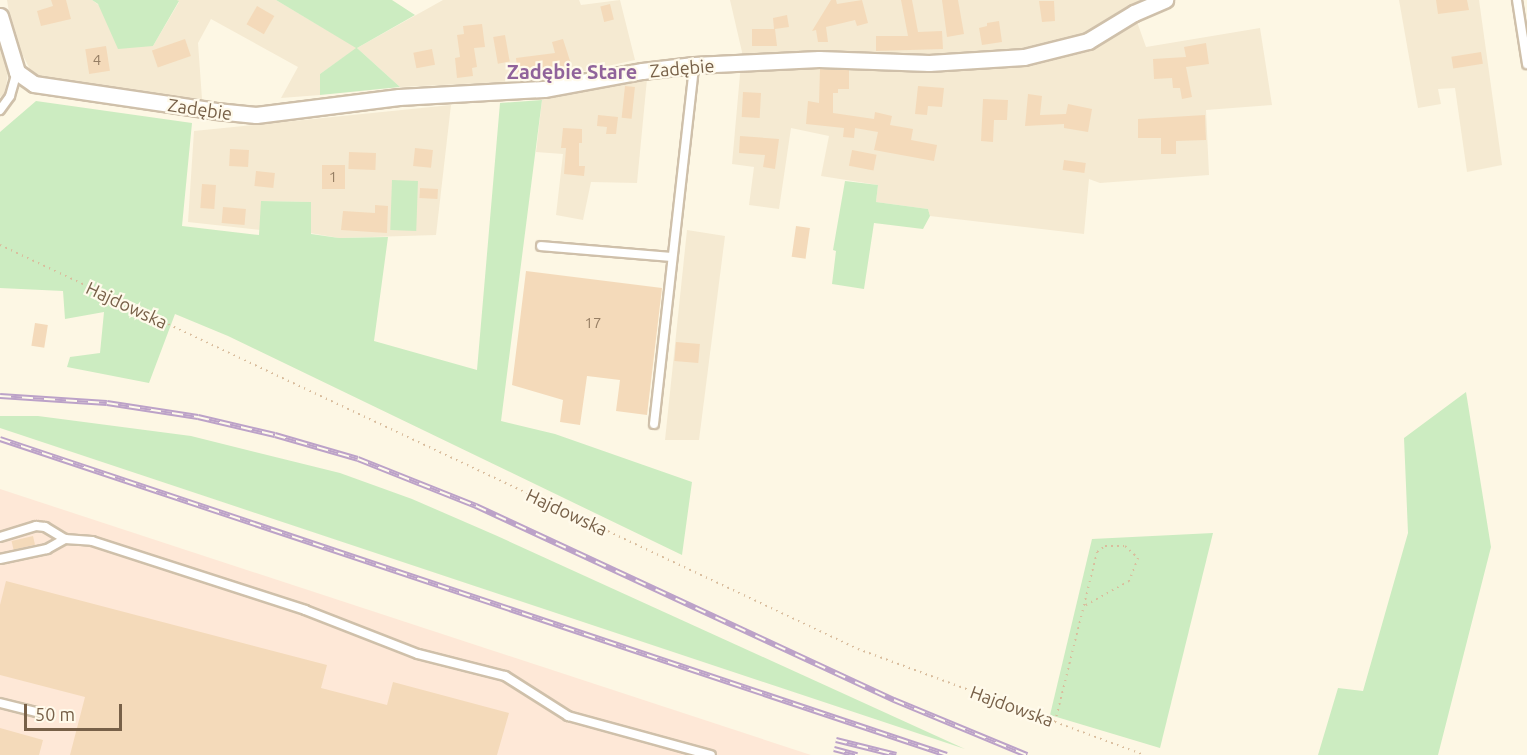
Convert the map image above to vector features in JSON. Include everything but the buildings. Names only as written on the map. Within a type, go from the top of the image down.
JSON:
[{"type":"street","name":"Zadębie","points":[[17,72],[34,84],[47,87],[256,115],[399,97],[544,89],[642,71],[694,65],[819,59],[929,63],[1024,57],[1088,41],[1134,13],[1165,0]]},
{"type":"street","points":[[0,16],[17,72]]},
{"type":"lane","points":[[1517,0],[1527,64]]},
{"type":"lane","points":[[654,424],[694,65]]},
{"type":"lane","points":[[0,110],[10,96],[17,72]]},
{"type":"lane","points":[[541,246],[671,257]]},
{"type":"lane","points":[[0,537],[36,526],[45,526],[64,538],[92,541],[305,610],[418,654],[505,676],[568,716],[711,755]]},
{"type":"lane","points":[[0,559],[47,549],[64,538]]},
{"type":"lane","points":[[0,703],[44,714]]},
{"type":"path","name":"Hajdowska","points":[[0,245],[858,649],[1144,755]]},
{"type":"path","points":[[1055,722],[1083,606],[1097,552],[1105,546],[1125,546],[1138,558],[1129,581],[1083,606]]},
{"type":"shaded area","points":[[7,0],[92,0],[153,46],[179,2],[177,0],[276,0],[357,48],[320,74],[320,95],[281,98],[298,67],[211,19],[198,43],[202,99],[36,81],[13,36]]},
{"type":"shaded area","points":[[443,0],[579,0],[581,5],[620,0],[635,60],[544,80],[400,87],[357,48]]},
{"type":"shaded area","points":[[730,0],[1145,0],[1136,19],[1146,47],[1260,28],[1272,105],[1206,110],[1209,175],[1100,183],[1089,179],[1084,234],[930,216],[928,209],[876,202],[878,185],[821,176],[829,136],[791,128],[779,209],[749,205],[754,167],[732,164],[742,52]]},
{"type":"shaded area","points":[[1399,0],[1479,0],[1502,165],[1467,172],[1455,88],[1438,89],[1441,104],[1418,108]]},
{"type":"shaded area","points":[[0,33],[8,73],[5,93],[0,97]]},
{"type":"shaded area","points":[[647,79],[637,183],[591,182],[583,220],[556,215],[563,154],[536,152],[542,100]]},
{"type":"shaded area","points":[[451,105],[436,235],[339,238],[310,233],[311,202],[261,201],[261,230],[188,222],[194,131]]},
{"type":"shaded area","points":[[687,230],[725,236],[699,440],[665,440]]},
{"type":"shaded area","points":[[0,489],[811,755],[0,755]]},
{"type":"green space","points":[[92,0],[179,1],[153,46],[118,49],[98,4]]},
{"type":"green space","points":[[276,0],[392,0],[415,15],[357,48],[400,87],[320,95],[320,74],[356,48]]},
{"type":"green space","points":[[542,100],[501,421],[555,434],[692,482],[682,555],[228,336],[175,314],[149,383],[67,367],[70,357],[100,353],[104,312],[65,319],[63,291],[0,288],[0,132],[36,101],[192,123],[182,226],[259,235],[261,201],[311,202],[311,234],[339,238],[388,237],[374,341],[477,370],[500,103]]},
{"type":"green space","points":[[392,180],[418,181],[416,231],[390,230]]},
{"type":"green space","points":[[845,181],[878,185],[876,202],[928,209],[930,216],[923,229],[874,223],[864,289],[832,284],[836,251],[833,250]]},
{"type":"green space","points":[[1466,392],[1491,547],[1438,755],[1318,755],[1338,688],[1363,691],[1408,533],[1404,438]]},
{"type":"green space","points":[[0,416],[38,416],[191,436],[340,473],[412,499],[495,535],[965,749],[0,428]]},
{"type":"green space","points":[[1213,533],[1160,748],[1050,715],[1092,539]]},
{"type":"railway","points":[[0,396],[107,403],[198,417],[275,435],[358,459],[476,506],[894,700],[1027,755]]},
{"type":"railway","points":[[0,439],[947,755]]},
{"type":"railway","points":[[836,740],[896,755]]},
{"type":"railway","points":[[834,749],[857,755]]},
{"type":"district","name":"Zadębie Stare","points":[[572,71]]}]
